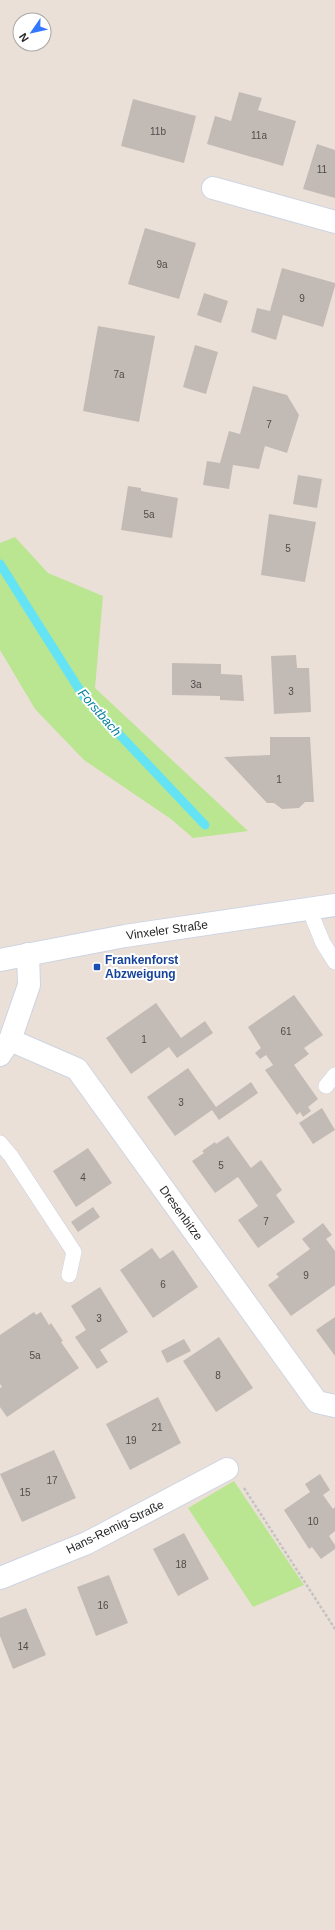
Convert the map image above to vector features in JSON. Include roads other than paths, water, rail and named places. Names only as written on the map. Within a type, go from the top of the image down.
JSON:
[{"type":"street","points":[[213,188],[335,222]]},
{"type":"street","name":"Vinxeler Straße","points":[[0,960],[125,936],[335,905]]},
{"type":"street","points":[[5,1047],[29,985],[28,954]]},
{"type":"street","name":"Dresenbitze","points":[[5,1047],[77,1069],[318,1402],[335,1406]]},
{"type":"street","name":"Hans-Remig-Straße","points":[[0,1578],[87,1543],[227,1469]]},
{"type":"lane","points":[[309,909],[323,943],[335,962]]},
{"type":"lane","points":[[0,1143],[11,1156],[74,1252],[69,1275]]},
{"type":"waterway","name":"Forstbach","points":[[0,564],[84,697],[205,825]]},
{"type":"place","name":"Frankenforst Abzweigung","points":[[97,967]]}]
